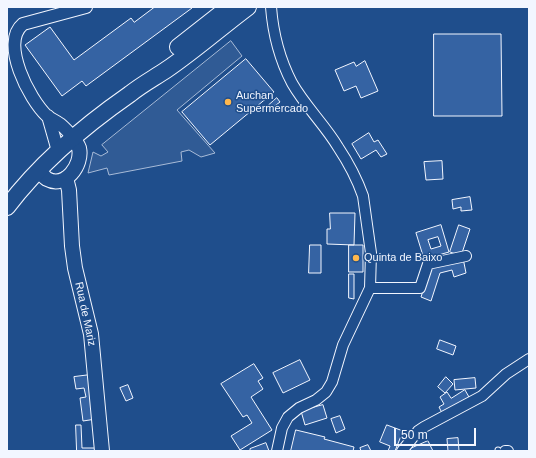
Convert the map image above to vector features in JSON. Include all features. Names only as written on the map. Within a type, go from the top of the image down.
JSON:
[{"type":"main road","points":[[131,93],[159,62],[229,7]]},
{"type":"main road","points":[[7,207],[39,170],[73,137],[99,116],[166,70],[248,7]]},
{"type":"main road","points":[[39,170],[48,179],[56,181],[66,178],[74,170],[78,163],[79,149],[73,137]]},
{"type":"main road","name":"Rua de Mariz","points":[[66,178],[69,190],[72,246],[75,268],[92,334],[102,451]]},
{"type":"street","points":[[73,137],[60,124],[48,116],[29,94],[16,70],[12,58],[12,35],[16,28],[23,24],[86,7]]},
{"type":"street","points":[[271,7],[277,45],[292,82],[338,147],[363,196],[371,253],[370,288],[343,345],[332,382],[326,392],[316,400],[299,408],[288,417],[282,428],[278,451]]},
{"type":"street","points":[[48,116],[58,151]]},
{"type":"street","points":[[370,288],[420,288],[428,264],[466,256]]},
{"type":"street","points":[[402,451],[418,431],[482,396],[506,374],[529,359]]},
{"type":"shaded area","points":[[231,41],[242,56],[177,110],[215,153],[201,157],[189,150],[181,152],[182,161],[109,175],[107,168],[88,173],[93,152],[101,156],[108,152],[102,145]]},
{"type":"building","points":[[155,7],[192,8],[86,86],[82,81],[62,96],[25,45],[50,27],[74,60],[131,18],[134,22]]},
{"type":"building","points":[[434,34],[501,34],[502,116],[434,116]]},
{"type":"building","name":"Auchan Supermercado","points":[[246,59],[274,92],[210,145],[182,112]]},
{"type":"building","points":[[365,61],[378,91],[361,98],[356,86],[344,91],[335,70],[354,62],[356,66]]},
{"type":"building","points":[[277,98],[280,102],[272,108],[269,105]]},
{"type":"building","points":[[369,133],[374,142],[378,140],[387,154],[381,157],[376,150],[361,159],[352,144]]},
{"type":"building","points":[[442,161],[443,179],[426,180],[424,162]]},
{"type":"building","points":[[470,197],[472,210],[461,211],[461,207],[453,209],[452,200]]},
{"type":"building","points":[[330,213],[355,213],[354,245],[327,244],[327,229],[330,229]]},
{"type":"building","points":[[441,225],[449,252],[424,259],[416,233]],"holes":[[[438,237],[441,246],[431,249],[428,240]]]},
{"type":"building","points":[[459,225],[470,229],[461,256],[450,252]]},
{"type":"building","points":[[310,245],[321,245],[321,273],[309,273]]},
{"type":"building","name":"Quinta de Baixo","points":[[349,245],[363,245],[363,272],[349,272]]},
{"type":"building","points":[[463,258],[466,273],[454,277],[452,270],[440,273],[431,301],[421,297],[431,266]]},
{"type":"building","points":[[349,274],[354,274],[354,299],[349,298]]},
{"type":"building","points":[[440,340],[456,346],[453,355],[437,349]]},
{"type":"building","points":[[300,360],[310,380],[283,393],[273,373]]},
{"type":"building","points":[[254,364],[263,378],[258,381],[263,389],[251,397],[272,430],[240,450],[231,436],[252,423],[247,415],[243,417],[221,384]]},
{"type":"building","points":[[90,375],[96,419],[83,421],[80,398],[86,397],[84,388],[76,389],[74,377]]},
{"type":"building","points":[[446,377],[453,384],[445,393],[438,387]]},
{"type":"building","points":[[475,378],[476,388],[455,390],[454,380]]},
{"type":"building","points":[[128,385],[133,398],[126,401],[120,388]]},
{"type":"building","points":[[465,390],[469,397],[442,413],[439,407],[444,404],[440,397],[447,392],[451,398]]},
{"type":"building","points":[[323,405],[327,418],[305,425],[301,411]]},
{"type":"building","points":[[340,416],[345,429],[336,433],[331,419]]},
{"type":"building","points":[[76,425],[81,425],[82,448],[95,448],[95,451],[77,451]]},
{"type":"building","points":[[387,425],[403,431],[395,451],[388,451],[390,446],[380,442]]},
{"type":"building","points":[[296,430],[325,437],[324,439],[354,447],[353,451],[291,451]]},
{"type":"building","points":[[458,438],[459,451],[448,451],[447,439]]},
{"type":"building","points":[[428,441],[433,451],[411,451],[410,449]]},
{"type":"building","points":[[266,443],[269,451],[250,451],[250,449]]},
{"type":"building","points":[[368,445],[371,451],[361,451],[360,448]]},
{"type":"place","name":"Auchan Supermercado","points":[[228,102]]},
{"type":"place","name":"Quinta de Baixo","points":[[356,258]]}]
